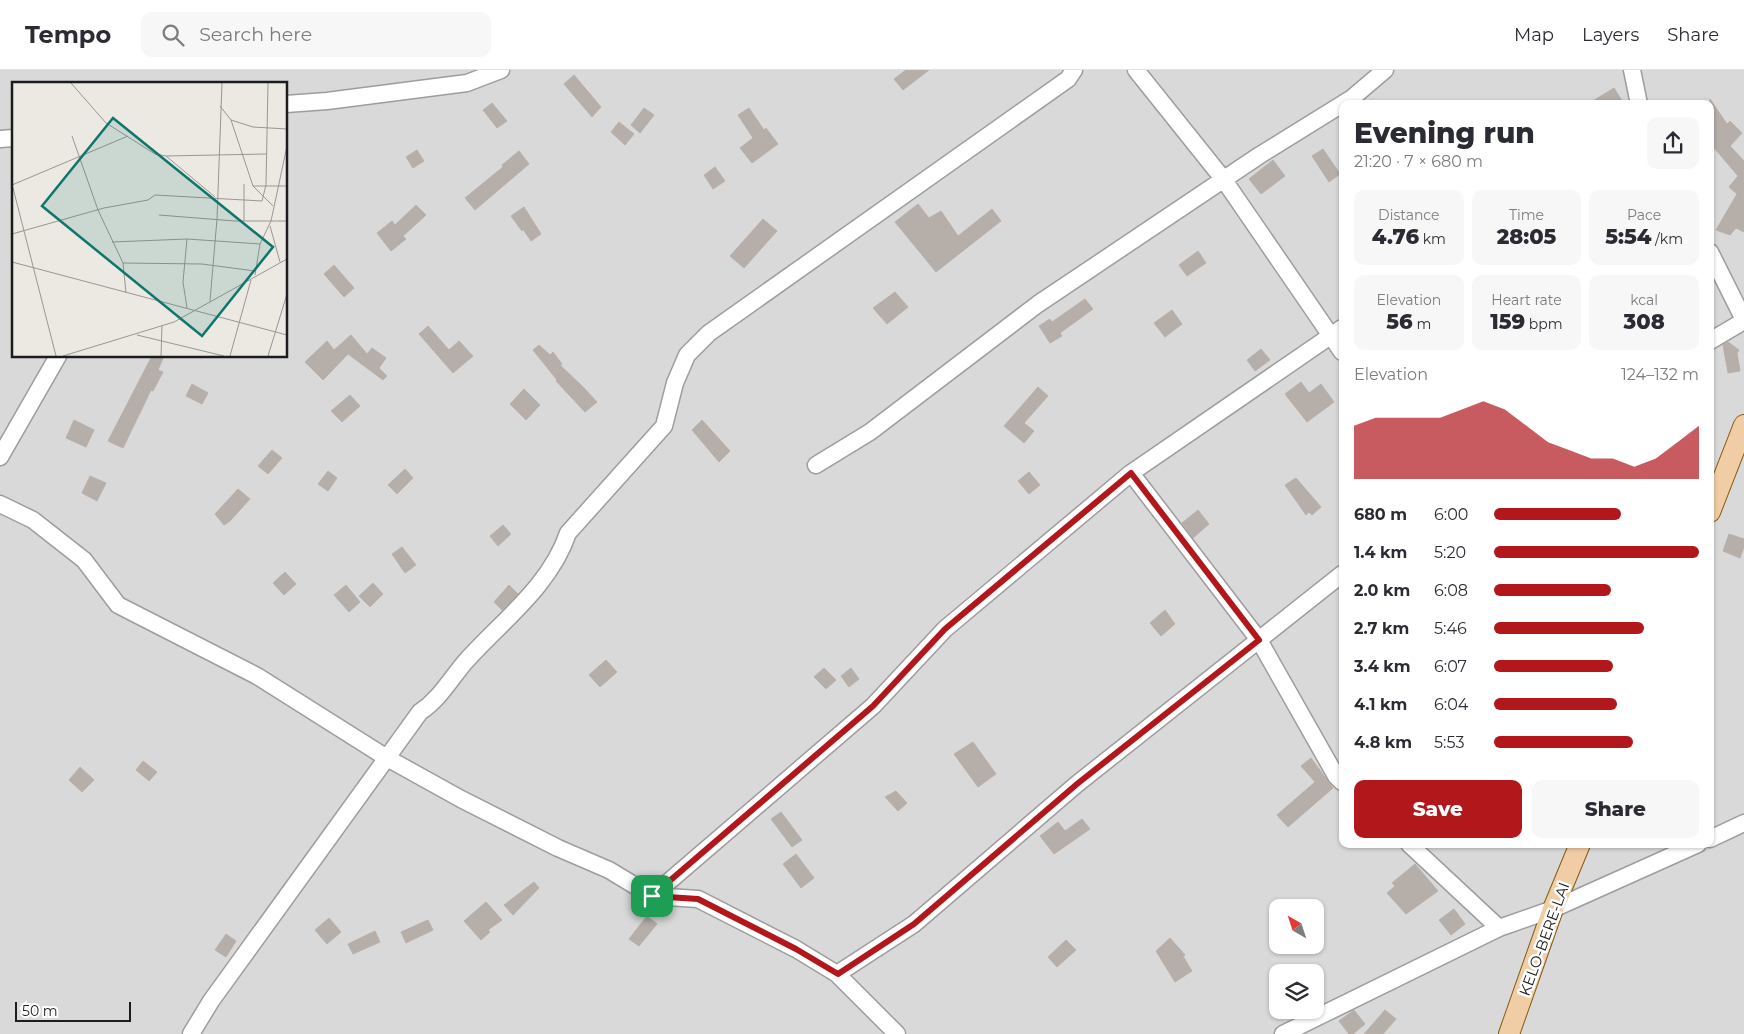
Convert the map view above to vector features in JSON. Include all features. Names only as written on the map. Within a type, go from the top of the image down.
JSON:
[{"type":"main road","points":[[1714,502],[1744,425]]},
{"type":"main road","name":"KELO-BERE-LAI","points":[[1509,1034],[1553,909],[1578,848]]},
{"type":"street","points":[[288,104],[327,101],[467,83],[501,70]]},
{"type":"street","points":[[191,1034],[211,1001],[420,712],[431,705],[466,661],[535,591],[562,549],[568,532],[664,426],[675,383],[687,355],[709,333],[1068,79],[1074,70]]},
{"type":"street","points":[[652,896],[873,706],[945,629],[1131,473],[1337,332],[1224,180],[1136,70]]},
{"type":"street","points":[[1349,100],[1385,70]]},
{"type":"street","points":[[1632,70],[1639,100]]},
{"type":"street","points":[[816,465],[870,432],[1038,304],[1260,155],[1339,106]]},
{"type":"street","points":[[1714,260],[1744,321],[1714,339]]},
{"type":"street","points":[[0,457],[57,358]]},
{"type":"street","points":[[1131,473],[1259,640],[1339,779]]},
{"type":"street","points":[[0,504],[33,520],[84,560],[118,605],[257,676],[387,758],[540,839],[609,870],[652,896],[698,899],[796,949],[838,974],[897,1034]]},
{"type":"street","points":[[838,974],[914,924],[1077,784],[1339,576]]},
{"type":"street","points":[[1714,837],[1744,823]]},
{"type":"street","points":[[1413,848],[1500,928]]},
{"type":"street","points":[[1283,1034],[1500,928],[1553,909],[1689,848]]},
{"type":"shaded area","points":[[0,70],[1744,70],[1744,1034],[0,1034]]},
{"type":"building","points":[[906,70],[929,70],[903,90],[894,79]]},
{"type":"building","points":[[574,75],[601,107],[592,117],[564,84]]},
{"type":"building","points":[[1614,88],[1622,100],[1594,100]]},
{"type":"building","points":[[492,103],[507,121],[497,128],[483,110]]},
{"type":"building","points":[[1714,105],[1727,124],[1730,121],[1742,133],[1730,146],[1744,161],[1744,232],[1736,228],[1730,235],[1716,230],[1737,194],[1729,187],[1738,176],[1714,148]]},
{"type":"building","points":[[644,108],[654,115],[640,133],[631,125]]},
{"type":"building","points":[[749,108],[764,130],[766,128],[778,144],[752,163],[740,148],[753,138],[738,115]]},
{"type":"building","points":[[619,122],[634,134],[625,145],[611,132]]},
{"type":"building","points":[[1323,149],[1339,175],[1329,182],[1312,156]]},
{"type":"building","points":[[417,150],[424,161],[413,168],[406,157]]},
{"type":"building","points":[[519,151],[529,164],[475,210],[465,198],[503,167],[502,165]]},
{"type":"building","points":[[1273,160],[1285,176],[1261,194],[1249,179]]},
{"type":"building","points":[[715,167],[725,181],[713,189],[704,175]]},
{"type":"building","points":[[918,204],[929,218],[941,211],[958,236],[992,209],[1001,221],[936,272],[895,222]]},
{"type":"building","points":[[416,205],[426,215],[403,236],[406,239],[391,251],[377,233],[392,221],[395,225]]},
{"type":"building","points":[[524,207],[541,234],[531,241],[511,216]]},
{"type":"building","points":[[763,219],[777,231],[744,268],[730,256]]},
{"type":"building","points":[[1198,251],[1206,263],[1187,276],[1179,265]]},
{"type":"building","points":[[334,265],[354,288],[344,297],[324,274]]},
{"type":"building","points":[[895,292],[908,307],[887,324],[873,308]]},
{"type":"building","points":[[1085,299],[1093,309],[1060,333],[1062,336],[1050,343],[1039,326],[1050,319],[1052,322]]},
{"type":"building","points":[[1172,310],[1182,324],[1165,337],[1154,323]]},
{"type":"building","points":[[428,326],[449,350],[459,341],[473,356],[453,373],[419,334]]},
{"type":"building","points":[[351,335],[367,354],[372,348],[386,358],[379,368],[387,376],[383,380],[348,354],[323,380],[305,362],[327,341],[334,350]]},
{"type":"building","points":[[1728,342],[1739,350],[1737,353],[1740,371],[1728,373],[1723,345]]},
{"type":"building","points":[[539,345],[550,355],[553,352],[562,364],[560,365],[597,402],[585,412],[556,381],[533,350]]},
{"type":"building","points":[[1261,349],[1270,360],[1255,371],[1247,360]]},
{"type":"building","points":[[151,358],[163,358],[158,370],[163,372],[153,391],[151,390],[123,448],[108,441]]},
{"type":"building","points":[[1301,382],[1309,393],[1321,384],[1334,402],[1307,422],[1285,394]]},
{"type":"building","points":[[192,384],[208,393],[202,404],[186,396]]},
{"type":"building","points":[[1038,387],[1048,396],[1024,423],[1034,431],[1024,443],[1004,426]]},
{"type":"building","points":[[524,389],[540,405],[526,420],[510,404]]},
{"type":"building","points":[[350,395],[360,406],[342,422],[331,411]]},
{"type":"building","points":[[74,420],[94,430],[86,447],[66,438]]},
{"type":"building","points":[[702,420],[730,451],[719,462],[692,430]]},
{"type":"building","points":[[272,450],[282,458],[268,474],[258,466]]},
{"type":"building","points":[[405,469],[413,478],[397,494],[388,485]]},
{"type":"building","points":[[328,471],[337,478],[328,491],[318,484]]},
{"type":"building","points":[[1029,472],[1040,485],[1029,494],[1018,481]]},
{"type":"building","points":[[90,476],[106,483],[97,501],[82,493]]},
{"type":"building","points":[[1296,478],[1321,507],[1312,515],[1309,512],[1306,515],[1285,485]]},
{"type":"building","points":[[238,489],[250,499],[224,525],[215,514]]},
{"type":"building","points":[[1198,510],[1209,524],[1193,538],[1182,523]]},
{"type":"building","points":[[503,525],[511,534],[498,546],[490,536]]},
{"type":"building","points":[[1729,534],[1744,539],[1744,547],[1740,558],[1723,551]]},
{"type":"building","points":[[402,547],[416,565],[405,573],[392,554]]},
{"type":"building","points":[[285,572],[296,584],[284,595],[273,583]]},
{"type":"building","points":[[373,583],[383,594],[370,607],[359,596]]},
{"type":"building","points":[[346,585],[360,602],[349,612],[334,595]]},
{"type":"building","points":[[509,585],[518,594],[502,610],[494,602]]},
{"type":"building","points":[[1165,610],[1175,624],[1161,636],[1150,623]]},
{"type":"building","points":[[606,660],[617,672],[600,687],[589,675]]},
{"type":"building","points":[[824,668],[836,680],[826,689],[814,677]]},
{"type":"building","points":[[851,668],[859,679],[849,687],[841,676]]},
{"type":"building","points":[[973,742],[996,774],[978,787],[954,754]]},
{"type":"building","points":[[1311,758],[1333,788],[1288,827],[1277,815],[1315,782],[1301,766]]},
{"type":"building","points":[[143,761],[157,772],[149,781],[136,770]]},
{"type":"building","points":[[80,767],[94,780],[82,792],[69,780]]},
{"type":"building","points":[[896,791],[907,803],[898,811],[885,797]]},
{"type":"building","points":[[781,812],[802,840],[792,847],[771,819]]},
{"type":"building","points":[[1082,819],[1090,829],[1054,854],[1040,836],[1058,822],[1065,831]]},
{"type":"building","points":[[796,854],[814,878],[801,888],[783,864]]},
{"type":"building","points":[[1415,864],[1438,891],[1406,914],[1387,893],[1395,886],[1392,883]]},
{"type":"building","points":[[534,882],[539,888],[513,915],[504,905]]},
{"type":"building","points":[[486,902],[502,920],[488,930],[490,932],[481,940],[464,921]]},
{"type":"building","points":[[1454,909],[1465,924],[1451,935],[1439,920]]},
{"type":"building","points":[[647,916],[657,924],[639,946],[629,939]]},
{"type":"building","points":[[329,918],[341,932],[327,944],[315,930]]},
{"type":"building","points":[[428,920],[433,930],[406,943],[401,932]]},
{"type":"building","points":[[375,931],[380,942],[353,954],[348,944]]},
{"type":"building","points":[[226,934],[236,941],[226,957],[215,950]]},
{"type":"building","points":[[1170,938],[1185,955],[1183,956],[1192,971],[1175,982],[1156,951]]},
{"type":"building","points":[[1066,940],[1076,950],[1057,967],[1048,957]]},
{"type":"building","points":[[1354,1010],[1365,1024],[1353,1034],[1349,1034],[1339,1021]]},
{"type":"building","points":[[1385,1010],[1396,1019],[1383,1034],[1364,1034]]},
{"type":"route","points":[[1131,473],[1259,640],[1077,784],[914,924],[838,974],[796,949],[698,899],[652,896],[873,706],[945,629],[1131,473]]}]
